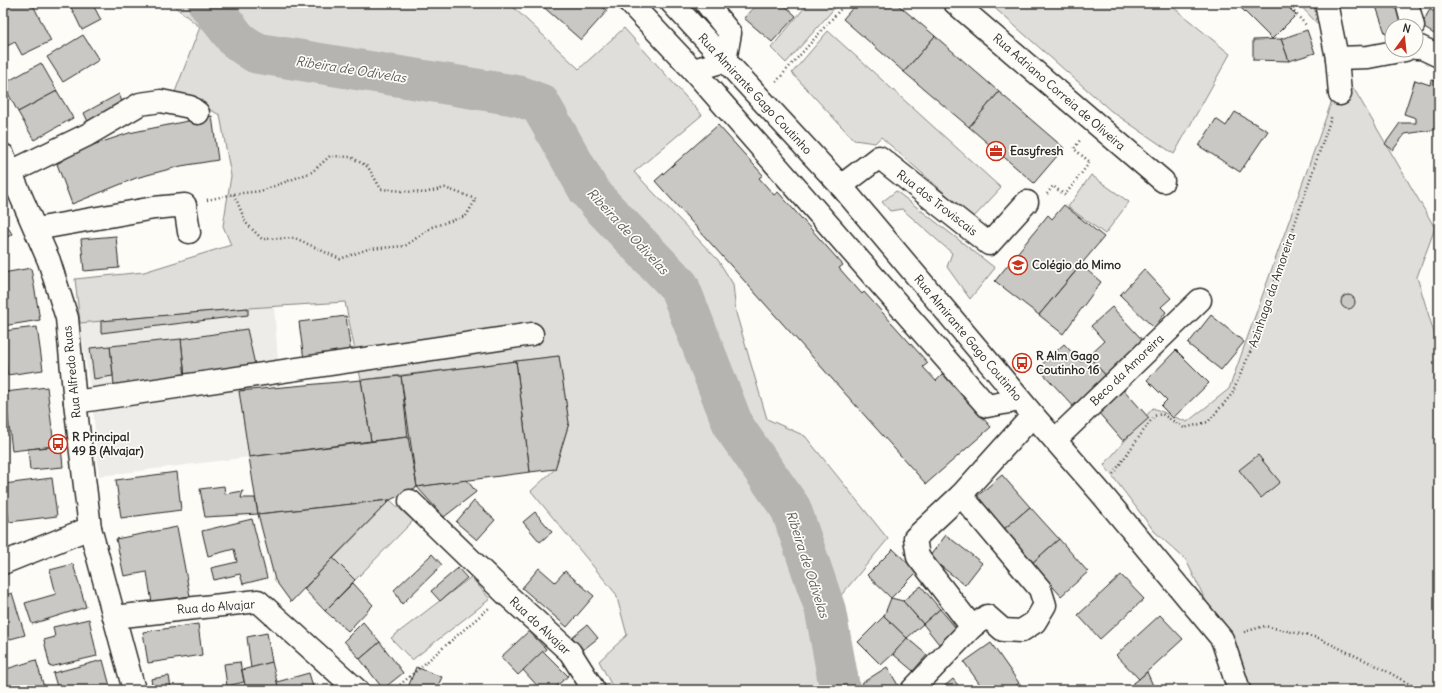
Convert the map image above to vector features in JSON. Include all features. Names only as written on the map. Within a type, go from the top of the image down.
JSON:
[{"type":"street","points":[[630,3],[693,70],[987,406],[1027,408]]},
{"type":"street","name":"Rua Almirante Gago Coutinho","points":[[672,3],[841,186],[1027,408],[1100,492],[1222,639],[1239,686],[1239,690]]},
{"type":"street","points":[[693,70],[725,61],[730,34],[706,3]]},
{"type":"street","name":"Rua Adriano Correia de Oliveira","points":[[955,3],[1163,181]]},
{"type":"street","points":[[1326,3],[1337,58],[1340,94]]},
{"type":"street","points":[[1406,3],[1411,18]]},
{"type":"street","points":[[1337,58],[1368,57],[1384,54]]},
{"type":"street","points":[[7,163],[87,135],[140,104],[161,101],[190,107],[198,113]]},
{"type":"street","name":"Rua dos Troviscais","points":[[841,186],[879,157],[989,244],[1027,202]]},
{"type":"street","name":"Rua Alfredo Ruas","points":[[7,163],[49,260],[67,318],[90,528],[134,690]]},
{"type":"street","points":[[36,229],[154,208],[185,205],[189,232]]},
{"type":"street","name":"Beco da Amoreira","points":[[1055,440],[1200,300]]},
{"type":"street","points":[[75,402],[532,334]]},
{"type":"street","points":[[972,627],[918,557],[916,538],[961,495],[1027,408]]},
{"type":"street","points":[[912,690],[972,627],[987,616],[1003,630],[1022,631],[1035,622],[1045,605],[1040,590],[961,495]]},
{"type":"street","name":"Rua do Alvajar","points":[[410,501],[506,594],[570,652],[594,690]]},
{"type":"street","points":[[3,563],[90,528]]},
{"type":"street","name":"Rua do Alvajar","points":[[114,616],[258,601],[357,690]]},
{"type":"path","points":[[785,71],[846,3]]},
{"type":"path","name":"Azinhaga da Amoreira","points":[[1100,492],[1154,416],[1162,414],[1184,428],[1208,422],[1232,394],[1254,343],[1340,94]]},
{"type":"path","points":[[1027,202],[1034,210],[1053,186],[1065,195],[1090,162],[1074,149]]},
{"type":"path","points":[[185,205],[234,194],[261,191],[312,172],[330,156],[351,158],[368,167],[381,189],[424,193],[445,188],[476,199],[466,216],[432,227],[404,246],[368,248],[340,259],[296,238],[262,239],[246,223],[234,194]]},
{"type":"path","points":[[394,690],[506,594]]},
{"type":"path","points":[[1222,639],[1265,626],[1318,638],[1381,668],[1420,690]]},
{"type":"shaded area","points":[[170,3],[512,3],[511,5],[579,69],[624,28],[702,115],[634,172],[718,260],[733,284],[736,313],[767,419],[805,436],[888,539],[833,605],[853,690],[614,690],[599,661],[627,635],[616,594],[531,491],[555,469],[569,423],[559,356],[361,380],[345,302],[248,308],[80,323],[75,279],[144,272],[231,245],[223,226],[231,176],[220,115],[175,92],[200,27]]},
{"type":"shaded area","points":[[803,3],[839,3],[786,63],[771,48],[806,6]]},
{"type":"shaded area","points":[[989,3],[1168,3],[1230,54],[1174,154],[1111,111]]},
{"type":"shaded area","points":[[1298,3],[1319,3],[1326,33]]},
{"type":"shaded area","points":[[828,31],[1001,188],[973,218],[881,137],[875,143],[854,140],[792,73]]},
{"type":"shaded area","points":[[1354,89],[1435,228],[1417,277],[1439,349],[1439,690],[1249,690],[1186,560],[1154,531],[1104,465],[1153,408],[1187,422],[1229,389],[1335,92]]},
{"type":"shaded area","points":[[1091,175],[1129,202],[1105,234],[1068,207]]},
{"type":"shaded area","points":[[896,191],[995,268],[970,299],[947,267],[952,253],[902,209],[890,211],[882,202]]},
{"type":"shaded area","points":[[274,306],[280,387],[361,380],[559,356],[569,423],[555,469],[417,487],[390,500],[291,602],[275,580],[258,514],[249,457],[99,476],[93,409],[80,323]]},
{"type":"shaded area","points":[[390,500],[413,521],[355,580],[333,559]]},
{"type":"shaded area","points":[[471,577],[490,599],[412,660],[391,638]]},
{"type":"building","points":[[3,3],[32,3],[51,41],[22,55],[15,42],[3,48]]},
{"type":"building","points":[[69,3],[92,3],[101,20],[82,30]]},
{"type":"building","points":[[539,3],[598,3],[607,11],[581,40]]},
{"type":"building","points":[[758,3],[782,3],[796,16],[772,42],[744,18]]},
{"type":"building","points":[[857,3],[896,3],[935,36],[904,72],[843,19]]},
{"type":"building","points":[[1242,3],[1284,3],[1296,15],[1272,39],[1239,6]]},
{"type":"building","points":[[1375,3],[1398,3],[1402,18],[1384,18],[1384,30]]},
{"type":"building","points":[[1430,9],[1439,15],[1439,30],[1436,35],[1424,28],[1424,20]]},
{"type":"building","points":[[1307,30],[1315,53],[1289,61],[1281,39]]},
{"type":"building","points":[[83,35],[99,60],[63,82],[47,57]]},
{"type":"building","points":[[935,36],[999,92],[969,127],[904,72]]},
{"type":"building","points":[[1281,39],[1289,61],[1253,60],[1253,40]]},
{"type":"building","points":[[41,63],[57,91],[18,112],[3,84]]},
{"type":"building","points":[[1415,80],[1430,85],[1431,80],[1439,82],[1439,129],[1405,134],[1393,150],[1385,144],[1400,123],[1416,123],[1416,118],[1404,114]]},
{"type":"building","points":[[57,91],[73,118],[34,140],[18,112]]},
{"type":"building","points":[[999,92],[1064,148],[1034,183],[969,127]]},
{"type":"building","points":[[119,94],[123,104],[89,124],[84,113]]},
{"type":"building","points":[[1235,112],[1268,131],[1240,172],[1199,146],[1216,119],[1226,126]]},
{"type":"building","points":[[212,116],[218,160],[181,166],[136,178],[72,204],[57,164],[81,149],[129,133]]},
{"type":"building","points":[[718,125],[763,175],[759,178],[774,195],[778,192],[843,265],[839,268],[862,294],[864,292],[928,363],[923,367],[936,381],[943,374],[991,427],[926,484],[655,181]]},
{"type":"building","points":[[1064,205],[1104,237],[1039,315],[995,281],[1048,215],[1052,219]]},
{"type":"building","points":[[3,219],[12,234],[3,240]]},
{"type":"building","points":[[116,236],[119,268],[84,271],[81,239]]},
{"type":"building","points":[[1081,265],[1101,282],[1063,334],[1039,315]]},
{"type":"building","points":[[31,268],[40,320],[3,326],[3,273]]},
{"type":"building","points":[[1144,269],[1171,298],[1161,307],[1166,312],[1154,328],[1120,295]]},
{"type":"building","points":[[1345,295],[1351,295],[1355,299],[1355,305],[1351,309],[1345,309],[1341,305],[1341,299]]},
{"type":"building","points":[[1112,307],[1147,345],[1109,379],[1088,356],[1104,341],[1091,326]]},
{"type":"building","points":[[248,308],[248,315],[101,333],[101,321]]},
{"type":"building","points":[[1211,315],[1244,342],[1221,370],[1188,344]]},
{"type":"building","points":[[346,316],[351,354],[304,360],[299,322]]},
{"type":"building","points":[[37,327],[43,370],[7,375],[3,331]]},
{"type":"building","points":[[247,329],[255,365],[185,378],[181,339]]},
{"type":"building","points":[[181,339],[185,378],[114,385],[110,346]]},
{"type":"building","points":[[1064,344],[1081,362],[1088,356],[1109,379],[1076,409],[1038,368]]},
{"type":"building","points":[[110,346],[113,376],[94,379],[90,348]]},
{"type":"building","points":[[1176,350],[1209,383],[1173,418],[1161,406],[1167,400],[1147,380]]},
{"type":"building","points":[[559,356],[569,423],[555,469],[530,472],[516,361]]},
{"type":"building","points":[[516,361],[530,472],[417,487],[401,376]]},
{"type":"building","points":[[401,376],[408,437],[371,441],[361,380]]},
{"type":"building","points":[[361,380],[371,441],[249,457],[239,391]]},
{"type":"building","points":[[47,387],[54,446],[12,451],[5,392]]},
{"type":"building","points":[[1123,389],[1149,418],[1123,441],[1098,412]]},
{"type":"building","points":[[408,437],[417,487],[390,500],[258,514],[249,457]]},
{"type":"building","points":[[61,446],[63,467],[30,470],[28,449]]},
{"type":"building","points":[[1258,455],[1280,482],[1261,498],[1239,470]]},
{"type":"building","points":[[177,472],[181,510],[121,518],[116,480]]},
{"type":"building","points":[[1002,475],[1030,507],[1003,530],[975,498]]},
{"type":"building","points":[[52,478],[57,516],[9,522],[4,484]]},
{"type":"building","points":[[467,480],[476,492],[444,517],[417,487]]},
{"type":"building","points":[[224,486],[225,494],[243,491],[241,498],[255,498],[258,514],[205,517],[200,489]]},
{"type":"building","points":[[390,500],[291,602],[275,580],[258,514]]},
{"type":"building","points":[[474,501],[495,520],[477,540],[456,522]]},
{"type":"building","points":[[1030,507],[1059,539],[1032,563],[1003,530]]},
{"type":"building","points":[[535,512],[552,532],[540,542],[523,522]]},
{"type":"building","points":[[252,519],[267,578],[243,584],[240,574],[214,580],[211,568],[237,562],[234,549],[208,556],[202,531]]},
{"type":"building","points":[[177,527],[190,596],[152,603],[147,572],[124,576],[116,539]]},
{"type":"building","points":[[946,535],[982,563],[965,585],[929,557]]},
{"type":"building","points":[[1059,539],[1088,572],[1061,596],[1032,563]]},
{"type":"building","points":[[893,549],[917,572],[891,598],[867,575]]},
{"type":"building","points":[[432,554],[442,565],[402,604],[394,590]]},
{"type":"building","points":[[333,558],[355,580],[325,611],[304,589]]},
{"type":"building","points":[[73,564],[86,607],[32,624],[25,603],[56,594],[50,570]]},
{"type":"building","points":[[458,568],[467,578],[440,601],[431,591]]},
{"type":"building","points":[[539,568],[555,582],[565,571],[594,596],[567,627],[522,588]]},
{"type":"building","points":[[1121,575],[1144,599],[1100,639],[1078,615]]},
{"type":"building","points":[[353,583],[373,605],[348,631],[325,611]]},
{"type":"building","points":[[921,586],[940,609],[923,624],[903,601]]},
{"type":"building","points":[[12,593],[25,635],[3,641],[3,596]]},
{"type":"building","points":[[891,598],[903,601],[923,624],[907,638],[884,616]]},
{"type":"building","points":[[940,609],[961,634],[943,649],[923,624]]},
{"type":"building","points":[[1160,615],[1183,639],[1139,679],[1116,655]]},
{"type":"building","points":[[884,616],[907,638],[881,665],[858,642]]},
{"type":"building","points":[[89,619],[97,656],[50,667],[44,640],[55,637],[53,627]]},
{"type":"building","points":[[363,622],[380,642],[360,659],[344,641]]},
{"type":"building","points":[[198,624],[202,655],[148,663],[143,632]]},
{"type":"building","points":[[587,625],[598,638],[583,650],[572,637]]},
{"type":"building","points":[[529,631],[546,649],[518,675],[501,657]]},
{"type":"building","points":[[267,633],[272,662],[251,668],[247,637]]},
{"type":"building","points":[[907,638],[927,655],[913,671],[893,654]]},
{"type":"building","points":[[380,642],[403,673],[383,689],[360,659]]},
{"type":"building","points":[[991,643],[1019,683],[1010,690],[984,690],[964,662]]},
{"type":"building","points":[[543,651],[568,676],[552,690],[541,690],[523,670]]},
{"type":"building","points":[[36,660],[44,687],[34,690],[3,690],[3,670]]},
{"type":"building","points":[[103,660],[111,690],[58,690],[53,673]]},
{"type":"building","points":[[240,662],[244,682],[227,686],[224,664]]},
{"type":"building","points":[[272,662],[279,690],[246,690],[242,670]]},
{"type":"building","points":[[416,667],[442,677],[436,690],[407,690]]},
{"type":"building","points":[[887,667],[901,690],[867,690],[862,683]]},
{"type":"building","points":[[1147,672],[1155,690],[1125,690],[1139,679]]},
{"type":"building","points":[[309,673],[314,690],[279,690],[277,682]]},
{"type":"building","points":[[169,676],[171,688],[183,686],[183,690],[153,690],[151,679]]},
{"type":"building","points":[[953,679],[962,690],[940,690]]},
{"type":"waterway","name":"Ribeira de Odivelas","points":[[208,3],[238,41],[256,53],[519,96],[540,104],[588,189],[600,204],[679,286],[734,427],[791,509],[825,609],[840,690]]},
{"type":"place","name":"Easyfresh","points":[[996,151]]},
{"type":"place","name":"Colégio do Mimo","points":[[1018,265]]},
{"type":"place","name":"R Alm Gago Coutinho 16","points":[[1022,363]]},
{"type":"place","name":"R Principal 49 B (Alvajar)","points":[[58,444]]}]
